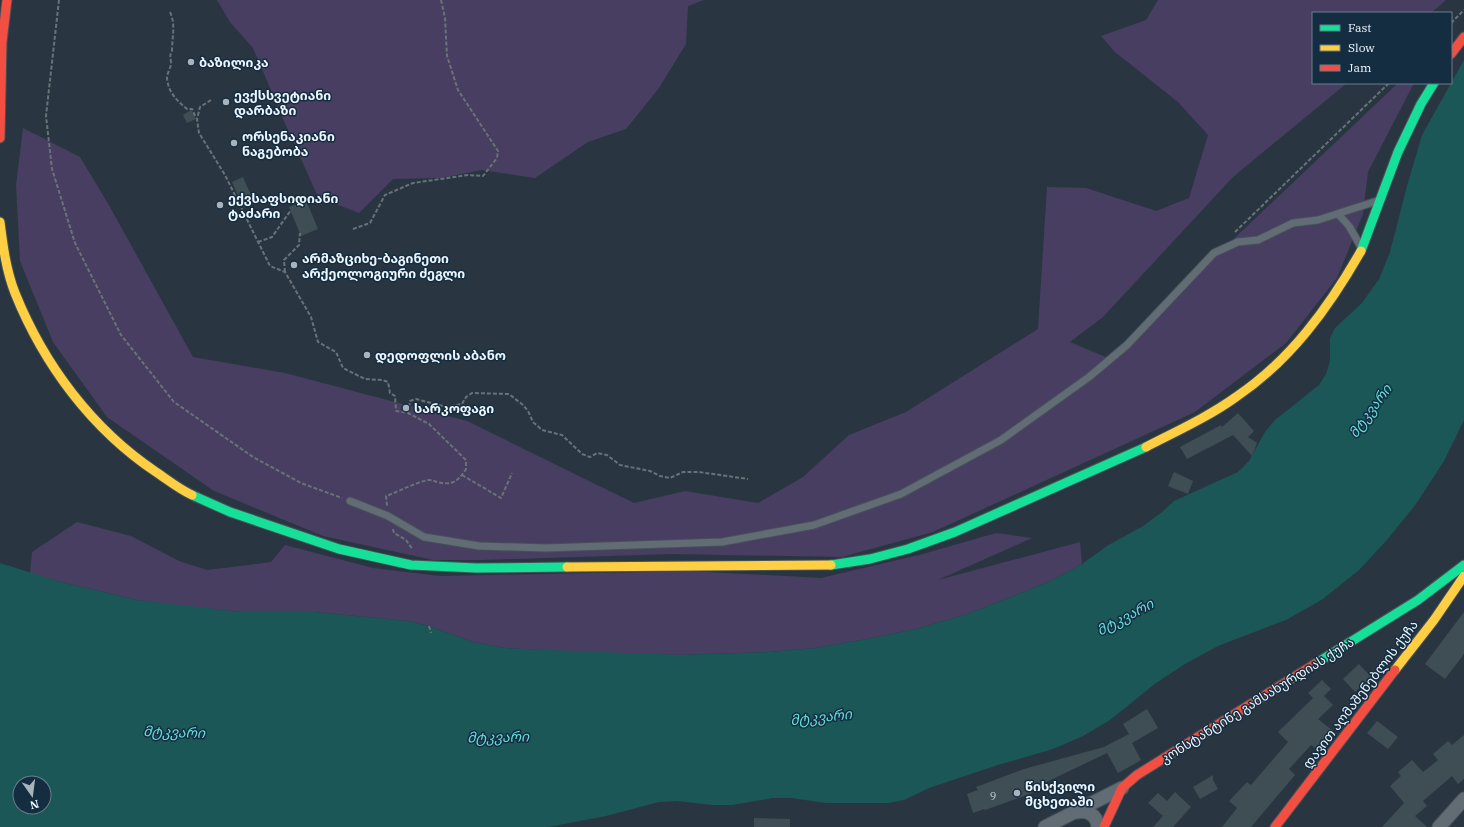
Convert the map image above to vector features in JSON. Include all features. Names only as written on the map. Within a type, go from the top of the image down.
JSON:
[{"type":"main road","points":[[0,138],[2,42],[7,0]]},
{"type":"main road","points":[[1452,53],[1464,37]]},
{"type":"main road","points":[[0,222],[5,259],[15,292],[32,331],[63,381],[83,408],[110,436],[135,458],[182,490],[230,512],[339,548],[411,565],[476,568],[836,565],[870,559],[908,549],[955,532],[1129,455],[1198,421],[1237,398],[1281,361],[1314,324],[1342,284],[1362,248],[1398,152],[1421,104],[1433,84]]},
{"type":"main road","name":"კონსტანტინე გამსახურდიას ქუჩა","points":[[1122,788],[1144,770],[1418,600],[1464,566]]},
{"type":"main road","name":"დავით აღმაშენებლის ქუჩა","points":[[1275,827],[1432,612],[1464,576]]},
{"type":"main road","points":[[1418,600],[1424,601],[1432,612]]},
{"type":"main road","points":[[1104,827],[1122,788]]},
{"type":"street","name":"კონსტანტინე გამსახურდიას ქუჩა","points":[[1048,826],[1122,788]]},
{"type":"street","points":[[1439,827],[1464,799]]},
{"type":"street","points":[[1077,812],[1083,811],[1090,813],[1095,817],[1098,827]]},
{"type":"lane","points":[[350,501],[388,516],[424,537],[479,546],[546,548],[722,542],[814,525],[901,494],[1001,440],[1089,377],[1128,345],[1214,253],[1238,242],[1258,240],[1293,223],[1318,220],[1381,200]]},
{"type":"lane","points":[[1338,214],[1349,226],[1362,248]]},
{"type":"path","points":[[59,0],[46,116],[52,169],[75,243],[121,336],[174,402],[253,457],[301,483],[350,501]]},
{"type":"path","points":[[353,229],[370,222],[385,195],[413,183],[468,175],[483,176],[497,158],[498,151],[458,90],[447,56],[445,18],[441,0]]},
{"type":"path","points":[[1452,22],[1464,10]]},
{"type":"path","points":[[170,12],[173,18],[174,28],[172,51],[170,54],[171,63],[167,78],[169,88],[175,99],[187,109],[192,108],[197,119]]},
{"type":"path","points":[[1231,236],[1388,84]]},
{"type":"path","points":[[211,100],[200,107],[197,119],[198,133],[225,175],[270,266],[285,272]]},
{"type":"path","points":[[258,242],[272,237],[291,210]]},
{"type":"path","points":[[300,233],[298,245],[284,260],[285,272],[311,317],[318,342],[336,352],[343,368],[365,378],[388,382],[390,393],[395,396],[396,411],[408,413],[430,424],[466,460],[466,469],[458,481],[450,483],[430,480],[420,482],[386,496],[388,516],[394,533],[406,540],[414,551],[411,565]]},
{"type":"path","points":[[408,413],[410,402],[416,399],[446,407],[462,404],[466,397],[472,393],[508,394],[523,405],[528,411],[533,422],[542,430],[562,435],[582,454],[590,456],[597,453],[606,455],[620,465],[650,471],[660,476],[670,478],[683,472],[699,472],[748,479]]},
{"type":"path","points":[[462,475],[501,498],[512,473]]},
{"type":"path","points":[[430,626],[431,633]]},
{"type":"shaded area","points":[[217,0],[704,0],[688,6],[686,44],[659,88],[626,129],[588,142],[535,178],[482,170],[441,178],[393,179],[359,213],[318,197],[253,48],[230,22]]},
{"type":"shaded area","points":[[1158,0],[1446,0],[1432,12],[1312,12],[1312,84],[1346,84],[1233,177],[1103,317],[1070,342],[1108,358],[1397,84],[1413,84],[1368,172],[1363,214],[1337,278],[1286,343],[1195,412],[933,532],[842,557],[671,554],[482,560],[433,560],[323,536],[214,491],[107,417],[53,342],[20,261],[16,185],[23,128],[80,157],[110,207],[193,357],[285,373],[467,421],[634,503],[685,491],[758,503],[803,477],[849,435],[906,412],[1038,329],[1047,187],[1086,188],[1156,211],[1189,198],[1208,135],[1178,102],[1115,52],[1101,36],[1146,20]]},
{"type":"shaded area","points":[[77,522],[131,536],[179,561],[207,570],[271,562],[285,545],[373,568],[440,576],[689,571],[821,578],[923,554],[996,533],[1032,538],[938,580],[1080,542],[1082,564],[1051,581],[968,614],[916,629],[867,639],[816,648],[769,652],[680,655],[615,654],[505,648],[473,642],[429,626],[408,621],[315,612],[241,612],[137,600],[30,573],[32,552]]},
{"type":"water","name":"მტკვარი","points":[[1464,60],[1464,420],[1444,461],[1416,504],[1387,540],[1359,570],[1323,599],[1288,619],[1218,646],[1185,664],[1156,683],[1110,720],[1083,736],[1053,749],[998,765],[929,788],[904,800],[889,803],[826,803],[791,798],[773,798],[732,805],[713,805],[677,801],[659,802],[606,816],[549,827],[0,827],[0,563],[61,582],[137,600],[241,612],[315,612],[408,621],[429,626],[473,642],[505,648],[680,655],[769,652],[816,648],[916,629],[968,614],[1051,581],[1082,564],[1107,546],[1143,526],[1174,501],[1238,472],[1249,461],[1265,432],[1275,420],[1319,385],[1326,374],[1330,361],[1330,338],[1335,328],[1362,303],[1379,279],[1390,252],[1422,135],[1451,84],[1452,84]]},
{"type":"building","points":[[191,110],[196,119],[187,123],[183,115]]},
{"type":"building","points":[[243,177],[254,202],[243,207],[232,182]]},
{"type":"building","points":[[306,200],[318,229],[301,236],[289,207]]},
{"type":"building","points":[[1238,413],[1254,431],[1248,437],[1257,443],[1252,456],[1233,435],[1187,459],[1180,447],[1221,425],[1222,427]]},
{"type":"building","points":[[1174,472],[1193,481],[1188,494],[1168,486]]},
{"type":"building","points":[[1464,612],[1464,654],[1445,679],[1425,664]]},
{"type":"building","points":[[1359,664],[1371,677],[1355,692],[1343,679]]},
{"type":"building","points":[[1322,680],[1331,689],[1324,696],[1333,705],[1318,719],[1333,731],[1318,750],[1311,745],[1289,769],[1295,775],[1251,827],[1222,827],[1237,808],[1229,801],[1247,782],[1251,785],[1288,742],[1278,732],[1313,698],[1308,693]]},
{"type":"building","points":[[1147,709],[1158,728],[1132,743],[1141,760],[1138,762],[1118,773],[1107,753],[1032,789],[1033,793],[973,813],[967,794],[978,790],[976,787],[1024,769],[1104,747],[1129,734],[1123,724]]},
{"type":"building","points":[[1377,721],[1398,737],[1388,749],[1367,733]]},
{"type":"building","points":[[1464,735],[1464,779],[1458,784],[1452,776],[1423,801],[1427,806],[1415,816],[1427,827],[1382,827],[1404,803],[1390,786],[1401,776],[1398,772],[1412,760],[1423,772],[1438,760],[1433,754],[1448,741],[1452,745]]},
{"type":"building","points":[[1213,775],[1213,780],[1218,789],[1200,799],[1193,787]]},
{"type":"building","points":[[1175,792],[1191,807],[1173,827],[1153,827],[1163,816],[1148,803],[1158,793],[1167,801]]},
{"type":"building","points":[[754,818],[790,819],[790,827],[754,827]]},
{"type":"traffic: fast","points":[[1361,251],[1398,152],[1421,104],[1433,84]]},
{"type":"traffic: fast","points":[[831,565],[870,559],[908,549],[955,532],[1146,447]]},
{"type":"traffic: fast","points":[[192,495],[230,512],[339,549],[411,565],[476,568],[567,567]]},
{"type":"traffic: fast","points":[[1315,664],[1418,600],[1464,565]]},
{"type":"traffic: slow","points":[[0,222],[7,267],[15,293],[27,320],[55,370],[72,393],[111,436],[156,472],[192,495]]},
{"type":"traffic: slow","points":[[1146,447],[1214,411],[1236,397],[1274,366],[1291,349],[1322,312],[1349,272],[1361,251]]},
{"type":"traffic: slow","points":[[567,567],[831,565]]},
{"type":"traffic: slow","points":[[1395,670],[1434,620],[1464,576]]},
{"type":"traffic: jam","points":[[0,138],[2,42],[7,0]]},
{"type":"traffic: jam","points":[[1452,53],[1464,37]]},
{"type":"traffic: jam","points":[[1104,827],[1122,788],[1137,775],[1315,664]]},
{"type":"traffic: jam","points":[[1275,827],[1395,670]]},
{"type":"place","name":"ბაზილიკა","points":[[191,62]]},
{"type":"place","name":"ევქსსვეტიანი დარბაზი","points":[[226,102]]},
{"type":"place","name":"ორსენაკიანი ნაგებობა","points":[[234,143]]},
{"type":"place","name":"ექვსაფსიდიანი ტაძარი","points":[[220,205]]},
{"type":"place","name":"არმაზციხე-ბაგინეთი არქეოლოგიური ძეგლი","points":[[294,265]]},
{"type":"place","name":"დედოფლის აბანო","points":[[367,355]]},
{"type":"place","name":"სარკოფაგი","points":[[406,408]]},
{"type":"place","name":"წისქვილი მცხეთაში","points":[[1017,793]]}]
